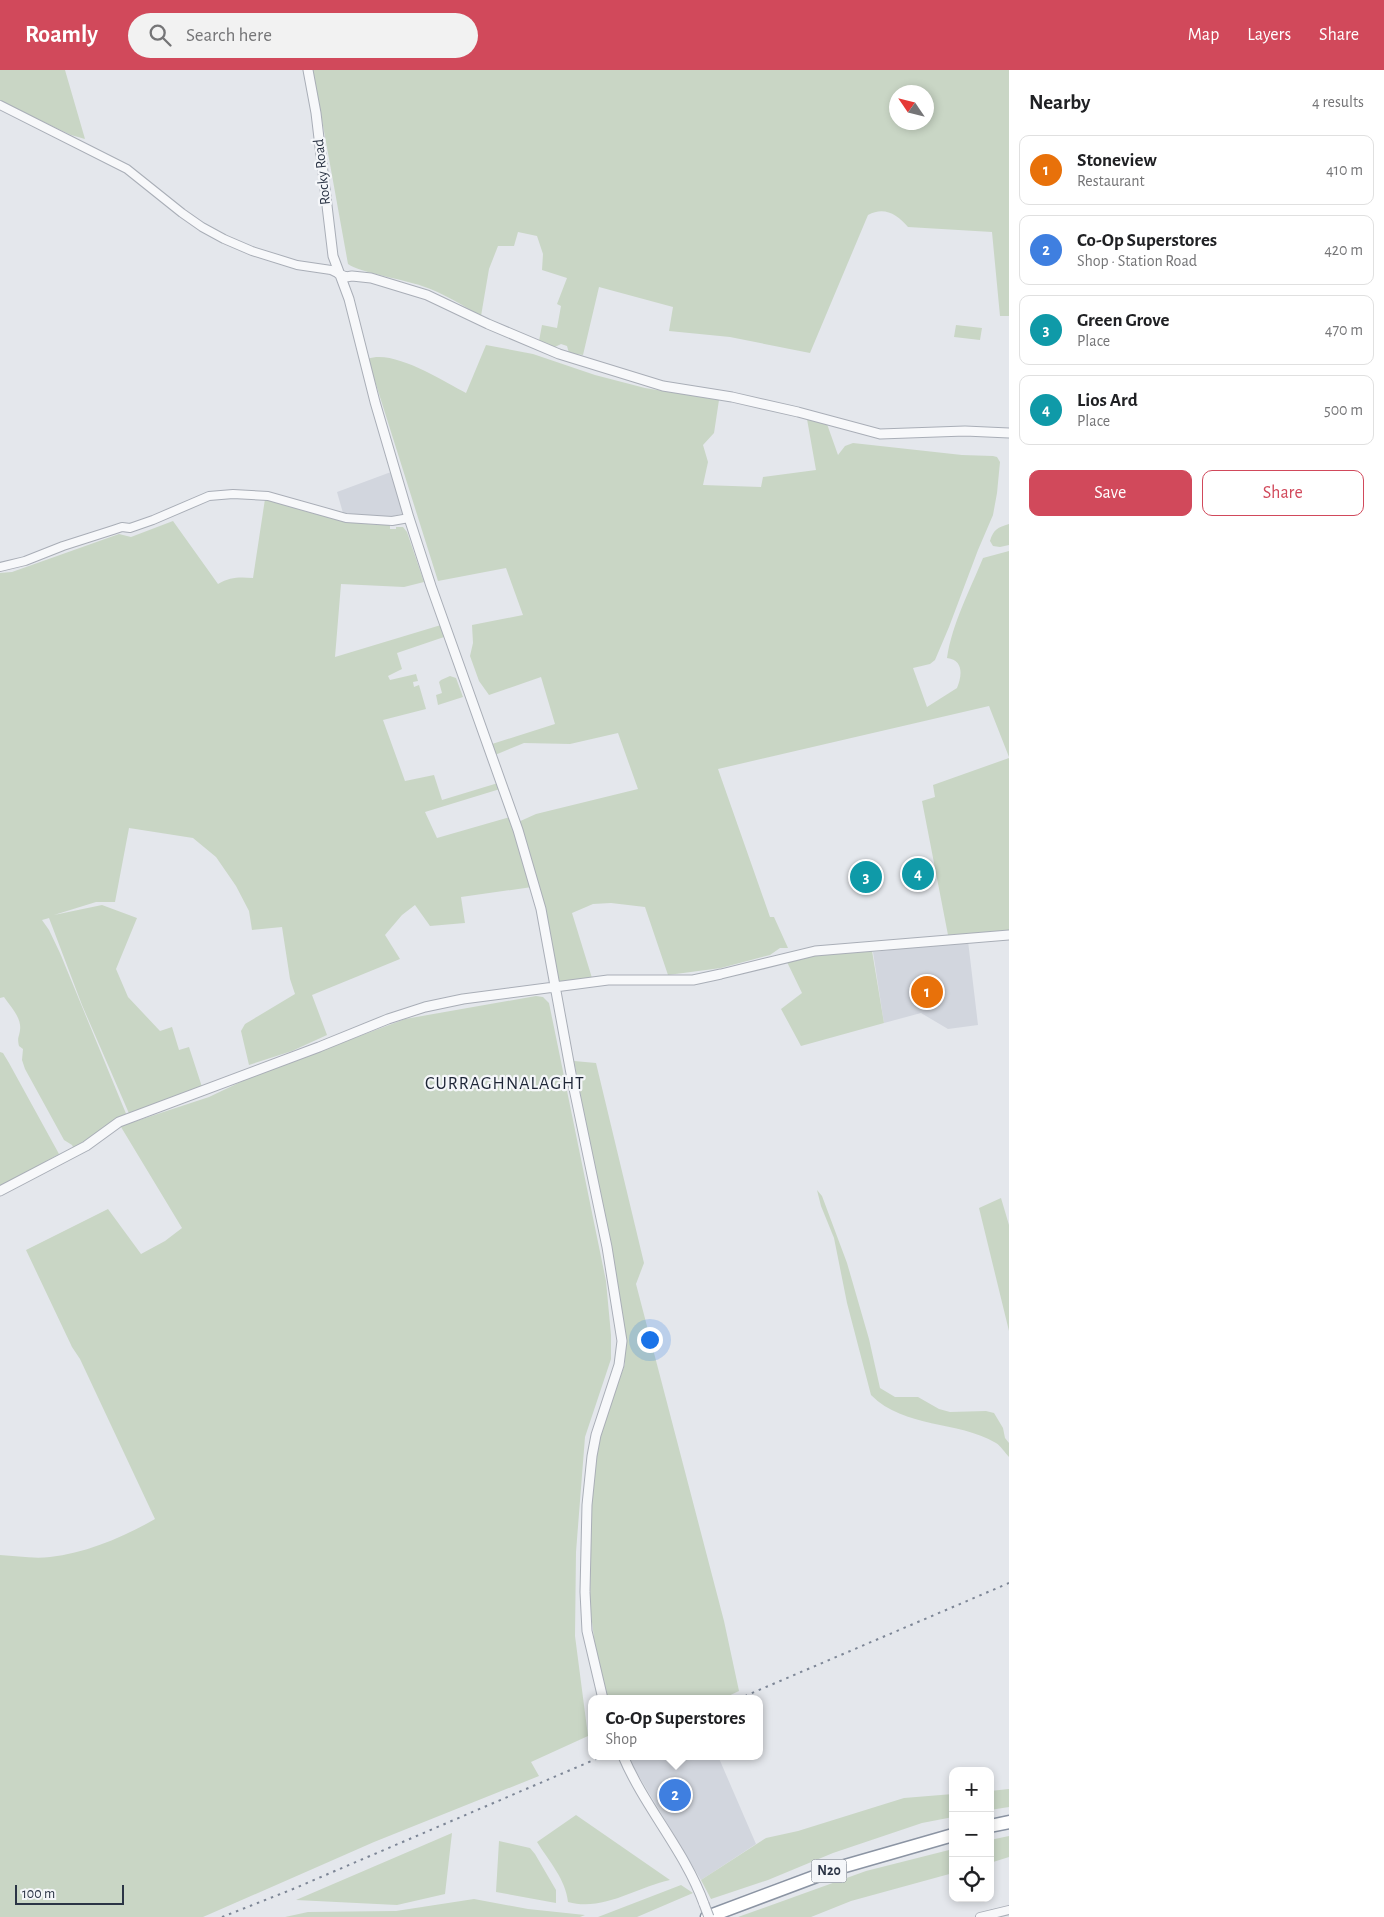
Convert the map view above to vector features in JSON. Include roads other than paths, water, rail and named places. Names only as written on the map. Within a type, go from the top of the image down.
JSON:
[{"type":"highway","points":[[994,1825],[1009,1822]]},
{"type":"highway","name":"N20","points":[[708,1917],[838,1868],[949,1836]]},
{"type":"street","name":"Rocky Road","points":[[308,70],[316,113],[333,256],[349,298],[375,402],[409,518],[431,586],[518,830],[541,909],[572,1079],[607,1247],[622,1342],[619,1364],[596,1434],[587,1505],[585,1592],[587,1631],[602,1695]]},
{"type":"street","points":[[0,105],[127,169],[189,218],[224,239],[252,251],[292,264],[331,270],[346,277],[371,278],[427,295],[488,324],[559,354],[662,386],[740,399],[880,434],[965,431],[1009,433]]},
{"type":"street","points":[[0,567],[25,561],[63,546],[122,527],[130,528],[210,496],[233,494],[268,496],[346,518],[392,520],[409,518]]},
{"type":"street","points":[[0,1191],[86,1146],[120,1122],[388,1019],[425,1007],[463,999],[608,980],[693,980],[815,951],[1009,935]]},
{"type":"street","points":[[625,1760],[643,1795],[696,1882],[708,1917]]},
{"type":"street","points":[[980,1917],[1009,1910]]},
{"type":"railway","points":[[747,1695],[1009,1583]]},
{"type":"railway","points":[[222,1917],[293,1889],[594,1760]]},
{"type":"place","name":"Lios Ard","points":[[918,874]]},
{"type":"place","name":"Green Grove","points":[[866,877]]},
{"type":"place","name":"Stoneview","points":[[927,992]]},
{"type":"place","name":"Co-Op Superstores","points":[[675,1795]]},
{"type":"district","name":"CURRAGHNALAGHT","points":[[505,1084]]}]
